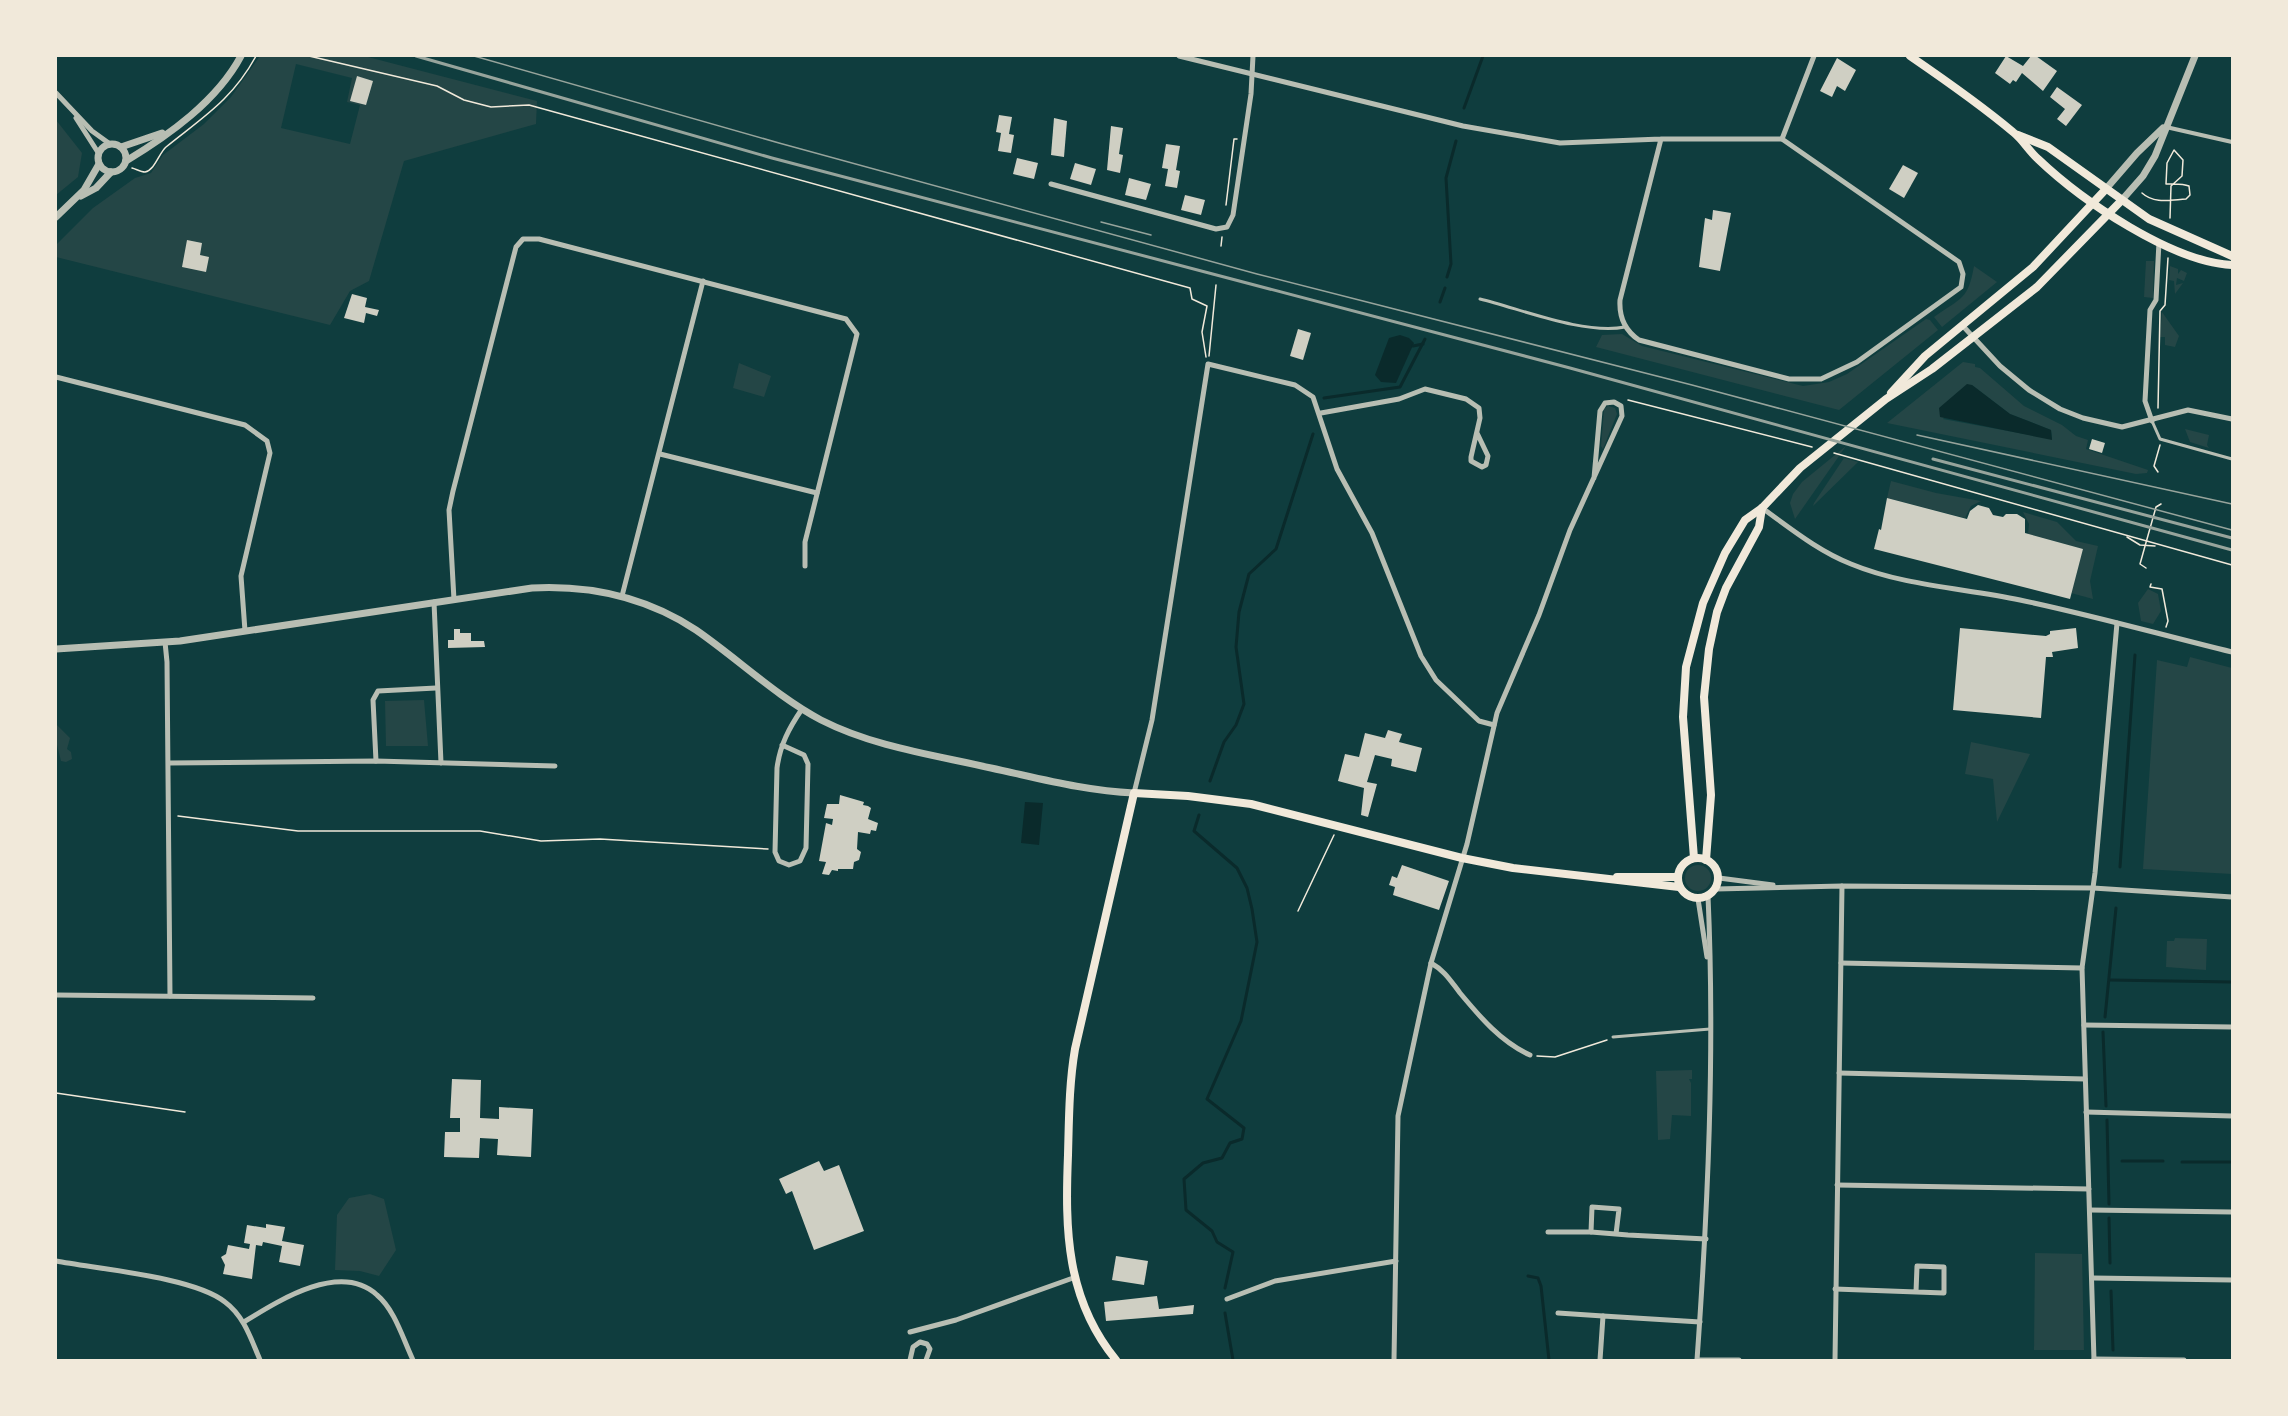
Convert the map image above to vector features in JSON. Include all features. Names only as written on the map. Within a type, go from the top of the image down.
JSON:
[{"type":"main road","points":[[1910,56],[2015,134],[2038,159],[2110,214],[2159,242],[2206,262],[2232,265]]},
{"type":"main road","points":[[2015,134],[2048,147],[2105,190],[2158,224],[2232,256]]},
{"type":"main road","points":[[1886,399],[1925,356],[2033,267],[2105,190]]},
{"type":"main road","points":[[1694,858],[1683,717],[1687,656],[1703,603],[1725,553],[1745,520],[1762,508],[1800,468],[1886,399],[1921,377],[2037,287],[2121,201]]},
{"type":"main road","points":[[1706,860],[1711,795],[1704,697],[1709,650],[1717,612],[1726,588],[1758,526],[1762,508]]},
{"type":"main road","points":[[1116,1360],[1090,1322],[1073,1278],[1067,1237],[1066,1206],[1071,1070],[1134,793],[1207,798],[1251,804],[1462,858],[1523,870],[1679,887]]},
{"type":"main road","points":[[1694,858],[1706,860],[1715,867],[1719,878],[1716,889],[1708,896],[1698,899],[1687,896],[1679,887],[1678,877],[1682,865],[1694,858]]},
{"type":"main road","points":[[1591,878],[1678,877]]},
{"type":"street","points":[[99,164],[104,170],[119,171],[126,161],[209,98],[241,56]]},
{"type":"street","points":[[1179,56],[1462,126],[1560,143],[1660,139],[1782,139],[1952,256],[1962,268],[1963,280],[1956,291],[1852,366],[1821,379],[1789,379],[1646,342],[1633,336],[1625,327],[1620,311],[1620,300],[1660,139]]},
{"type":"street","points":[[1051,184],[1216,229],[1227,226],[1231,222],[1251,94],[1253,56]]},
{"type":"street","points":[[1782,139],[1814,56]]},
{"type":"street","points":[[2121,201],[2134,187],[2155,156],[2165,126],[2180,96],[2195,56]]},
{"type":"street","points":[[56,93],[92,131],[110,144],[121,147],[168,131]]},
{"type":"street","points":[[56,217],[84,190],[99,164],[99,153],[71,108]]},
{"type":"street","points":[[2165,126],[2232,142]]},
{"type":"street","points":[[2105,190],[2137,153],[2165,126]]},
{"type":"street","points":[[99,153],[110,144]]},
{"type":"street","points":[[121,147],[126,154],[126,161]]},
{"type":"street","points":[[74,200],[96,188],[111,172]]},
{"type":"street","points":[[454,600],[449,510],[459,461],[516,247],[523,239],[538,239],[846,319],[857,334],[804,542],[805,566]]},
{"type":"street","points":[[2152,421],[2145,401],[2150,309],[2156,300],[2159,242]]},
{"type":"street","points":[[622,596],[703,281]]},
{"type":"street","points":[[1962,326],[2017,381],[2060,409],[2114,426],[2152,421],[2188,410],[2232,419]]},
{"type":"street","points":[[56,649],[165,642],[513,590],[559,587],[622,596],[649,605],[689,626],[802,709],[837,727],[879,743],[1066,784],[1109,792],[1134,793],[1152,720],[1208,364],[1300,387],[1313,397],[1320,412],[1333,459],[1372,533],[1421,656],[1436,680],[1479,721],[1494,725]]},
{"type":"street","points":[[56,377],[245,425],[267,441],[270,453],[241,576],[245,631]]},
{"type":"street","points":[[1320,412],[1399,399],[1419,390],[1431,389],[1467,399],[1476,404],[1480,418],[1471,461],[1482,467],[1486,465],[1488,456],[1477,433]]},
{"type":"street","points":[[1394,1360],[1398,1116],[1431,963],[1462,858],[1494,725],[1594,478],[1622,416],[1619,404],[1607,402],[1600,411],[1594,478]]},
{"type":"street","points":[[660,454],[817,493]]},
{"type":"street","points":[[1762,508],[1821,549],[1864,569],[1951,589],[2019,600],[2232,652]]},
{"type":"street","points":[[434,602],[441,763]]},
{"type":"street","points":[[2117,623],[2093,888],[2082,968],[2094,1360],[2184,1360]]},
{"type":"street","points":[[165,642],[169,763],[170,996]]},
{"type":"street","points":[[376,761],[373,700],[378,691],[436,688]]},
{"type":"street","points":[[782,745],[800,752],[807,759],[806,848],[800,861],[789,866],[779,861],[775,850],[777,768],[782,745],[788,729],[802,709]]},
{"type":"street","points":[[169,763],[376,761],[555,766]]},
{"type":"street","points":[[1719,878],[1786,887]]},
{"type":"street","points":[[1835,1360],[1842,886]]},
{"type":"street","points":[[1716,889],[1842,886],[2093,888],[2232,897]]},
{"type":"street","points":[[1708,896],[1711,1029],[1706,1239],[1697,1360],[1739,1360]]},
{"type":"street","points":[[1698,899],[1710,970]]},
{"type":"street","points":[[1431,963],[1445,971],[1460,992],[1506,1041],[1530,1055]]},
{"type":"street","points":[[1841,963],[2082,968]]},
{"type":"street","points":[[56,995],[313,999]]},
{"type":"street","points":[[2084,1025],[2232,1027]]},
{"type":"street","points":[[1839,1073],[2085,1079]]},
{"type":"street","points":[[2086,1112],[2232,1116]]},
{"type":"street","points":[[1837,1185],[2089,1189]]},
{"type":"street","points":[[1591,1232],[1592,1207],[1619,1209],[1616,1234]]},
{"type":"street","points":[[2090,1210],[2232,1212]]},
{"type":"street","points":[[1548,1232],[1591,1232],[1706,1239]]},
{"type":"street","points":[[56,1261],[199,1287],[225,1302],[244,1322],[260,1360]]},
{"type":"street","points":[[1227,1299],[1284,1279],[1396,1261]]},
{"type":"street","points":[[1835,1289],[1916,1292],[1944,1293],[1944,1268],[1917,1266],[1916,1292]]},
{"type":"street","points":[[910,1332],[956,1320],[1073,1278]]},
{"type":"street","points":[[2093,1278],[2232,1280]]},
{"type":"street","points":[[244,1322],[267,1307],[324,1283],[349,1282],[377,1294],[395,1320],[412,1360]]},
{"type":"street","points":[[1558,1313],[1700,1322]]},
{"type":"street","points":[[1600,1360],[1603,1316]]},
{"type":"street","points":[[910,1360],[914,1347],[920,1342],[927,1344],[930,1349],[926,1360]]},
{"type":"lane","points":[[1480,299],[1574,323],[1615,329],[1625,327]]},
{"type":"lane","points":[[2152,421],[2160,439],[2232,459]]},
{"type":"lane","points":[[1613,1037],[1711,1029]]},
{"type":"path","points":[[309,56],[437,86],[464,100],[491,107],[529,105],[1190,288],[1192,299],[1206,304],[1202,333],[1208,364]]},
{"type":"path","points":[[2134,187],[2150,200],[2186,199],[2190,195],[2189,186],[2166,184],[2167,163],[2174,150],[2183,160],[2183,168],[2182,176],[2171,186],[2169,222]]},
{"type":"path","points":[[2158,410],[2156,400],[2160,395],[2160,377],[2157,373],[2160,311],[2165,305],[2168,258]]},
{"type":"path","points":[[1208,364],[1216,285]]},
{"type":"path","points":[[1619,404],[1635,400],[1786,440]]},
{"type":"path","points":[[2158,472],[2154,466],[2160,441]]},
{"type":"path","points":[[1854,458],[2158,546],[2232,565]]},
{"type":"path","points":[[2146,568],[2140,564],[2142,554],[2156,507],[2161,504]]},
{"type":"path","points":[[2126,536],[2140,545],[2158,546]]},
{"type":"path","points":[[2151,584],[2150,587],[2162,589],[2168,621],[2166,630]]},
{"type":"path","points":[[169,815],[297,831],[480,831],[541,841],[600,839],[775,850]]},
{"type":"path","points":[[1298,911],[1336,825]]},
{"type":"path","points":[[1530,1055],[1544,1058],[1565,1055],[1604,1043],[1613,1037]]},
{"type":"path","points":[[56,1093],[185,1112]]},
{"type":"shaded area","points":[[260,56],[364,56],[537,101],[536,124],[404,161],[369,281],[350,291],[330,325],[56,257],[56,245],[93,208],[135,178],[151,173],[163,155],[204,124],[231,97]],"holes":[[[296,64],[352,78],[347,102],[360,105],[350,144],[281,128]]]},
{"type":"shaded area","points":[[56,120],[82,153],[78,177],[56,195]]},
{"type":"shaded area","points":[[2146,261],[2154,261],[2153,298],[2144,297]]},
{"type":"shaded area","points":[[1974,266],[1997,282],[1942,327],[1934,317],[1966,292]]},
{"type":"shaded area","points":[[2170,266],[2178,269],[2178,274],[2181,270],[2187,273],[2184,281],[2177,278],[2176,285],[2183,283],[2175,294],[2174,281],[2169,280]]},
{"type":"shaded area","points":[[2162,312],[2179,336],[2175,347],[2165,345],[2165,337],[2160,337]]},
{"type":"shaded area","points":[[1926,319],[1930,320],[1938,330],[1839,410],[1596,347],[1602,335],[1622,334],[1642,346],[1803,386],[1829,382],[1847,374]]},
{"type":"shaded area","points":[[1400,335],[1409,338],[1414,343],[1396,383],[1381,382],[1375,375],[1389,338]]},
{"type":"shaded area","points":[[1963,362],[1975,364],[1975,367],[1980,368],[2024,406],[2062,425],[2076,436],[2088,440],[2086,449],[2148,470],[2147,473],[2136,474],[1887,423]],"holes":[[[1972,385],[2010,414],[2051,430],[2052,439],[1943,419]]]},
{"type":"shaded area","points":[[739,363],[771,376],[764,397],[733,388]]},
{"type":"shaded area","points":[[1967,384],[1972,385],[2010,414],[2051,430],[2052,440],[1940,417],[1939,408]]},
{"type":"shaded area","points":[[1608,406],[1615,408],[1617,414],[1603,449],[1601,446],[1604,409]]},
{"type":"shaded area","points":[[2185,429],[2209,435],[2207,445],[2209,448],[2190,442]]},
{"type":"shaded area","points":[[1846,446],[1795,519],[1790,503],[1793,494],[1802,482]]},
{"type":"shaded area","points":[[1844,458],[1858,462],[1813,506],[1814,503]]},
{"type":"shaded area","points":[[1891,481],[1936,493],[1981,501],[1971,506],[1965,518],[1887,498]]},
{"type":"shaded area","points":[[2023,512],[2057,522],[2076,541],[2098,546],[2090,581],[2093,599],[2071,593],[2083,549],[2028,534],[2029,524]]},
{"type":"shaded area","points":[[2148,589],[2158,594],[2161,611],[2153,624],[2141,621],[2138,603]]},
{"type":"shaded area","points":[[2190,657],[2232,668],[2232,874],[2143,869],[2157,660],[2187,667]]},
{"type":"shaded area","points":[[424,700],[428,746],[386,746],[385,701]]},
{"type":"shaded area","points":[[56,724],[70,738],[67,749],[71,752],[72,759],[66,762],[61,761],[56,741]]},
{"type":"shaded area","points":[[1971,742],[2030,754],[1997,822],[1993,779],[1965,774]]},
{"type":"shaded area","points":[[1025,802],[1043,803],[1039,845],[1021,843]]},
{"type":"shaded area","points":[[1698,865],[1707,869],[1711,878],[1707,887],[1698,891],[1689,887],[1685,878],[1689,869]]},
{"type":"shaded area","points":[[2175,938],[2207,939],[2206,970],[2166,967],[2167,941],[2174,941]]},
{"type":"shaded area","points":[[1692,1070],[1692,1079],[1689,1079],[1691,1116],[1672,1115],[1670,1139],[1658,1140],[1656,1071]]},
{"type":"shaded area","points":[[370,1194],[384,1199],[396,1250],[379,1276],[360,1271],[335,1270],[337,1215],[349,1198]]},
{"type":"shaded area","points":[[2035,1253],[2082,1254],[2084,1350],[2034,1350]]},
{"type":"building","points":[[2006,56],[2023,66],[2031,56],[2036,56],[2057,71],[2043,91],[2022,73],[2016,82],[2013,80],[2010,84],[1995,73]]},
{"type":"building","points":[[1837,58],[1856,70],[1845,91],[1837,86],[1832,97],[1820,91]]},
{"type":"building","points":[[357,76],[373,81],[366,105],[350,101]]},
{"type":"building","points":[[2057,87],[2082,105],[2066,126],[2057,119],[2065,109],[2050,97]]},
{"type":"building","points":[[999,115],[1012,117],[1009,134],[1014,135],[1011,153],[998,151],[1001,133],[996,132]]},
{"type":"building","points":[[1054,118],[1067,121],[1064,157],[1051,155]]},
{"type":"building","points":[[1111,126],[1123,128],[1119,154],[1123,155],[1120,173],[1107,170]]},
{"type":"building","points":[[1166,144],[1180,146],[1176,170],[1180,171],[1177,188],[1165,186],[1168,169],[1162,168]]},
{"type":"building","points":[[1017,158],[1038,163],[1034,179],[1013,174]]},
{"type":"building","points":[[1075,163],[1096,169],[1091,185],[1070,179]]},
{"type":"building","points":[[1903,165],[1918,173],[1904,198],[1889,189]]},
{"type":"building","points":[[1129,178],[1151,184],[1146,200],[1125,195]]},
{"type":"building","points":[[1185,195],[1205,200],[1201,215],[1181,210]]},
{"type":"building","points":[[1713,210],[1731,213],[1720,271],[1699,267],[1705,218],[1712,220]]},
{"type":"building","points":[[187,240],[202,243],[200,255],[209,257],[206,272],[182,267]]},
{"type":"building","points":[[352,294],[367,298],[365,307],[379,310],[377,316],[366,313],[364,323],[344,318]]},
{"type":"building","points":[[1298,329],[1311,333],[1303,360],[1290,356]]},
{"type":"building","points":[[2092,439],[2105,443],[2102,453],[2089,449]]},
{"type":"building","points":[[1887,498],[1967,519],[1970,511],[1978,505],[1989,508],[1993,515],[2003,517],[2006,514],[2017,514],[2025,519],[2025,533],[2083,549],[2070,599],[1874,549],[1879,529],[1881,530]]},
{"type":"building","points":[[1960,628],[2046,636],[2050,634],[2050,631],[2076,628],[2078,648],[2052,652],[2053,657],[2046,657],[2041,718],[1953,710]]},
{"type":"building","points":[[454,629],[460,629],[460,633],[471,633],[471,641],[484,641],[485,647],[448,648],[448,640],[454,640]]},
{"type":"building","points":[[1388,730],[1402,734],[1399,742],[1422,748],[1416,772],[1391,766],[1392,759],[1375,755],[1367,782],[1377,784],[1368,817],[1361,815],[1364,788],[1338,781],[1345,754],[1359,757],[1365,733],[1385,738]]},
{"type":"building","points":[[840,795],[864,802],[863,805],[871,808],[868,819],[878,823],[876,831],[871,830],[870,834],[858,832],[857,849],[861,852],[859,860],[854,862],[853,869],[838,869],[838,871],[832,870],[829,875],[822,874],[826,862],[819,861],[826,823],[832,825],[833,819],[824,818],[827,804],[839,804]]},
{"type":"building","points":[[1402,865],[1449,881],[1439,910],[1393,895],[1395,887],[1389,885],[1392,876],[1397,878]]},
{"type":"building","points":[[452,1079],[481,1080],[480,1118],[499,1119],[499,1107],[533,1109],[531,1157],[497,1155],[498,1139],[480,1138],[479,1158],[444,1157],[445,1132],[460,1132],[460,1118],[450,1118]]},
{"type":"building","points":[[819,1161],[824,1171],[839,1165],[864,1231],[814,1250],[792,1191],[786,1194],[779,1179]]},
{"type":"building","points":[[266,1224],[285,1227],[282,1241],[304,1245],[300,1266],[279,1262],[282,1246],[263,1242],[262,1246],[256,1245],[252,1279],[223,1274],[225,1265],[221,1257],[226,1254],[228,1245],[249,1249],[250,1244],[244,1243],[247,1225],[266,1228]]},
{"type":"building","points":[[1116,1256],[1148,1261],[1144,1285],[1112,1280]]},
{"type":"building","points":[[1157,1296],[1159,1309],[1194,1305],[1193,1314],[1106,1321],[1104,1302]]},
{"type":"waterway","points":[[1464,108],[1483,56]]},
{"type":"waterway","points":[[1447,277],[1451,264],[1446,178],[1456,141]]},
{"type":"waterway","points":[[1440,302],[1445,288]]},
{"type":"waterway","points":[[1324,398],[1400,387],[1425,339]]},
{"type":"waterway","points":[[1413,346],[1423,344]]},
{"type":"waterway","points":[[1210,781],[1224,742],[1236,725],[1244,704],[1236,647],[1239,612],[1249,574],[1276,549],[1313,434]]},
{"type":"waterway","points":[[2120,867],[2135,655]]},
{"type":"waterway","points":[[1199,815],[1194,831],[1237,868],[1247,888],[1257,942],[1241,1021],[1207,1099],[1244,1128],[1242,1139],[1230,1143],[1222,1158],[1203,1163],[1184,1179],[1186,1210],[1212,1231],[1217,1242],[1233,1252],[1225,1288]]},
{"type":"waterway","points":[[2105,1017],[2116,908]]},
{"type":"waterway","points":[[2110,980],[2232,982]]},
{"type":"waterway","points":[[2103,1032],[2106,1106]]},
{"type":"waterway","points":[[2107,1120],[2109,1204]]},
{"type":"waterway","points":[[2122,1161],[2163,1161]]},
{"type":"waterway","points":[[2182,1162],[2232,1162]]},
{"type":"waterway","points":[[2109,1218],[2110,1263]]},
{"type":"waterway","points":[[1528,1276],[1538,1278],[1541,1286],[1549,1360]]},
{"type":"waterway","points":[[2111,1291],[2113,1350]]},
{"type":"waterway","points":[[1225,1313],[1233,1360]]},
{"type":"tram line","points":[[474,56],[779,143],[1257,274],[1692,385],[2232,530]]},
{"type":"tram line","points":[[1101,222],[1151,235]]},
{"type":"tram line","points":[[1917,435],[2232,504]]},
{"type":"railway","points":[[416,56],[772,158],[1570,368],[2232,550]]},
{"type":"railway","points":[[1933,459],[2232,538]]}]
